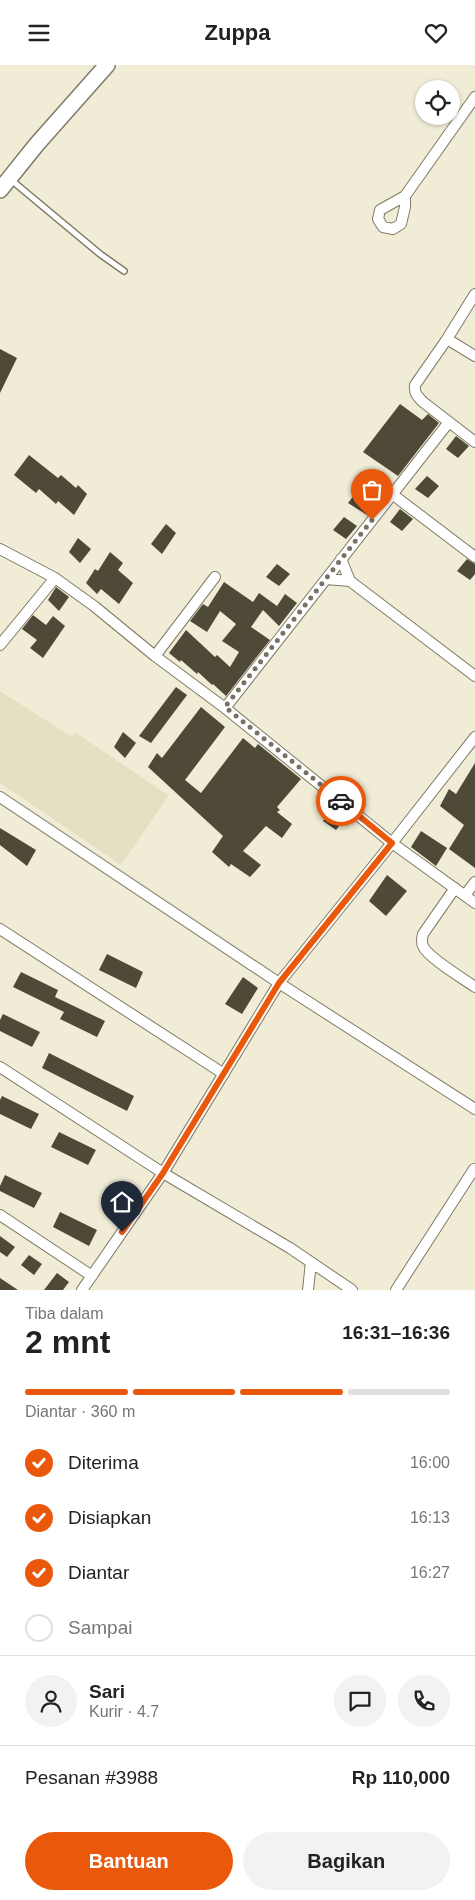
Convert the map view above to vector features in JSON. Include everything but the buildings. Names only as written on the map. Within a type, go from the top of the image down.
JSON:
[{"type":"main road","points":[[5,184],[37,144],[107,65]]},
{"type":"street","points":[[405,196],[475,97]]},
{"type":"street","points":[[475,294],[415,385],[414,390],[423,402],[475,442]]},
{"type":"street","points":[[447,339],[475,357]]},
{"type":"street","points":[[225,707],[449,422]]},
{"type":"street","points":[[392,495],[475,557]]},
{"type":"street","points":[[0,549],[55,578],[155,656],[225,707],[392,843],[475,903]]},
{"type":"street","points":[[341,559],[350,581],[475,676]]},
{"type":"street","points":[[155,656],[215,577]]},
{"type":"street","points":[[0,645],[55,578]]},
{"type":"street","points":[[326,579],[350,581]]},
{"type":"street","points":[[82,1290],[163,1173],[279,983],[475,737]]},
{"type":"street","points":[[0,797],[279,983],[475,1109]]},
{"type":"street","points":[[465,895],[475,882]]},
{"type":"street","points":[[455,888],[423,934],[423,947],[430,955],[475,987]]},
{"type":"street","points":[[0,929],[224,1074]]},
{"type":"street","points":[[0,1067],[163,1173],[312,1262],[352,1290]]},
{"type":"street","points":[[396,1290],[474,1169]]},
{"type":"street","points":[[0,1215],[92,1276]]},
{"type":"street","points":[[308,1290],[312,1262]]},
{"type":"lane","points":[[5,184],[124,271]]},
{"type":"shaded area","points":[[0,691],[72,737],[76,733],[168,795],[121,865],[0,783]]},
{"type":"way so far","points":[[341,801],[225,707],[372,520]]},
{"type":"route","points":[[122,1232],[163,1173],[279,983],[392,843],[341,801]]}]
